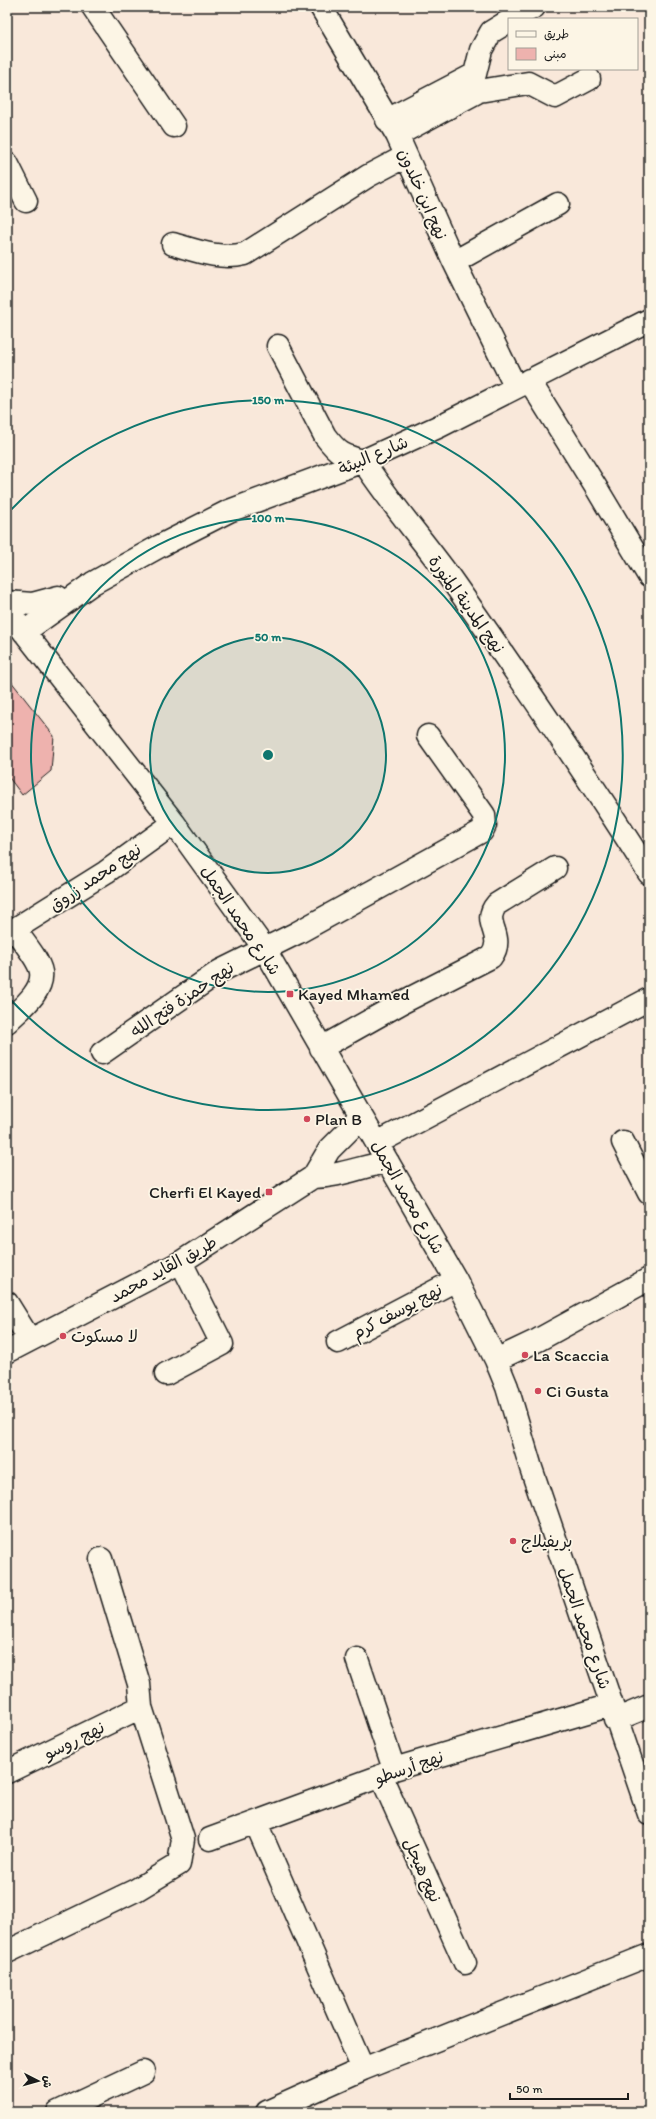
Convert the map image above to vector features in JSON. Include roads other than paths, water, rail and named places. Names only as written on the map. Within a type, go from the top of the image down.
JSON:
[{"type":"street","points":[[93,7],[174,126]]},
{"type":"street","name":"نهج ابن خلدون","points":[[321,7],[392,128],[454,262],[522,383],[597,489],[649,576]]},
{"type":"street","points":[[515,18],[534,7]]},
{"type":"street","points":[[392,128],[475,74],[481,50],[491,32],[508,22]]},
{"type":"street","points":[[392,128],[479,91],[528,83],[555,97],[589,79]]},
{"type":"street","points":[[173,244],[218,256],[232,257],[245,254],[368,176],[406,156]]},
{"type":"street","points":[[7,163],[26,201]]},
{"type":"street","points":[[454,262],[558,204]]},
{"type":"street","name":"شارع البيئة","points":[[16,622],[62,600],[160,546],[229,511],[363,461],[440,426],[522,383],[649,320]]},
{"type":"street","points":[[278,346],[325,436],[344,456],[363,461]]},
{"type":"street","name":"نهج المدينة المنورة","points":[[363,461],[540,705],[649,873]]},
{"type":"street","points":[[7,602],[32,604],[62,600]]},
{"type":"street","points":[[46,660],[47,644],[52,624],[62,600]]},
{"type":"street","name":"شارع محمد الجمل","points":[[16,622],[174,823],[264,948],[456,1280],[496,1360],[507,1387],[531,1468],[649,1814]]},
{"type":"street","name":"نهج حمزة فتح الله","points":[[102,1053],[220,971],[304,929],[482,831],[485,825],[484,815],[428,736]]},
{"type":"street","name":"نهج محمد زروق","points":[[7,1022],[30,998],[38,987],[41,971],[11,932],[106,872],[174,823]]},
{"type":"street","points":[[321,1048],[403,1002],[491,957],[497,949],[498,943],[491,919],[492,910],[497,904],[555,868]]},
{"type":"street","points":[[377,1143],[649,1000]]},
{"type":"street","name":"طريق القايد محمد","points":[[7,1352],[181,1262],[313,1178],[329,1150],[351,1128],[360,1114]]},
{"type":"street","points":[[623,1142],[649,1194]]},
{"type":"street","name":"طريق القايد محمد","points":[[313,1178],[329,1177],[369,1165],[388,1162]]},
{"type":"street","points":[[166,1374],[222,1344],[181,1262]]},
{"type":"street","points":[[496,1360],[538,1340],[649,1279]]},
{"type":"street","name":"نهج يوسف كرم","points":[[338,1342],[456,1280]]},
{"type":"street","points":[[7,1303],[30,1340]]},
{"type":"street","points":[[7,1952],[136,1890],[179,1864],[184,1839],[141,1707],[139,1684],[101,1559]]},
{"type":"street","name":"نهج هيجل","points":[[357,1659],[387,1773],[465,1963]]},
{"type":"street","name":"نهج أرسطو","points":[[210,1839],[387,1773],[613,1712],[649,1706]]},
{"type":"street","name":"نهج روسو","points":[[7,1772],[141,1707]]},
{"type":"street","points":[[256,1823],[363,2069]]},
{"type":"street","points":[[267,2112],[293,2106],[363,2069],[649,1955]]},
{"type":"street","points":[[58,2112],[143,2072]]},
{"type":"place","name":"Kayed Mhamed","points":[[290,994]]},
{"type":"place","name":"Plan B","points":[[307,1119]]},
{"type":"place","name":"Cherfi El Kayed","points":[[269,1192]]},
{"type":"place","name":"لا مسكوت","points":[[63,1336]]},
{"type":"place","name":"La Scaccia","points":[[525,1355]]},
{"type":"place","name":"Ci Gusta","points":[[538,1391]]},
{"type":"place","name":"بريفيلاج","points":[[513,1541]]}]
